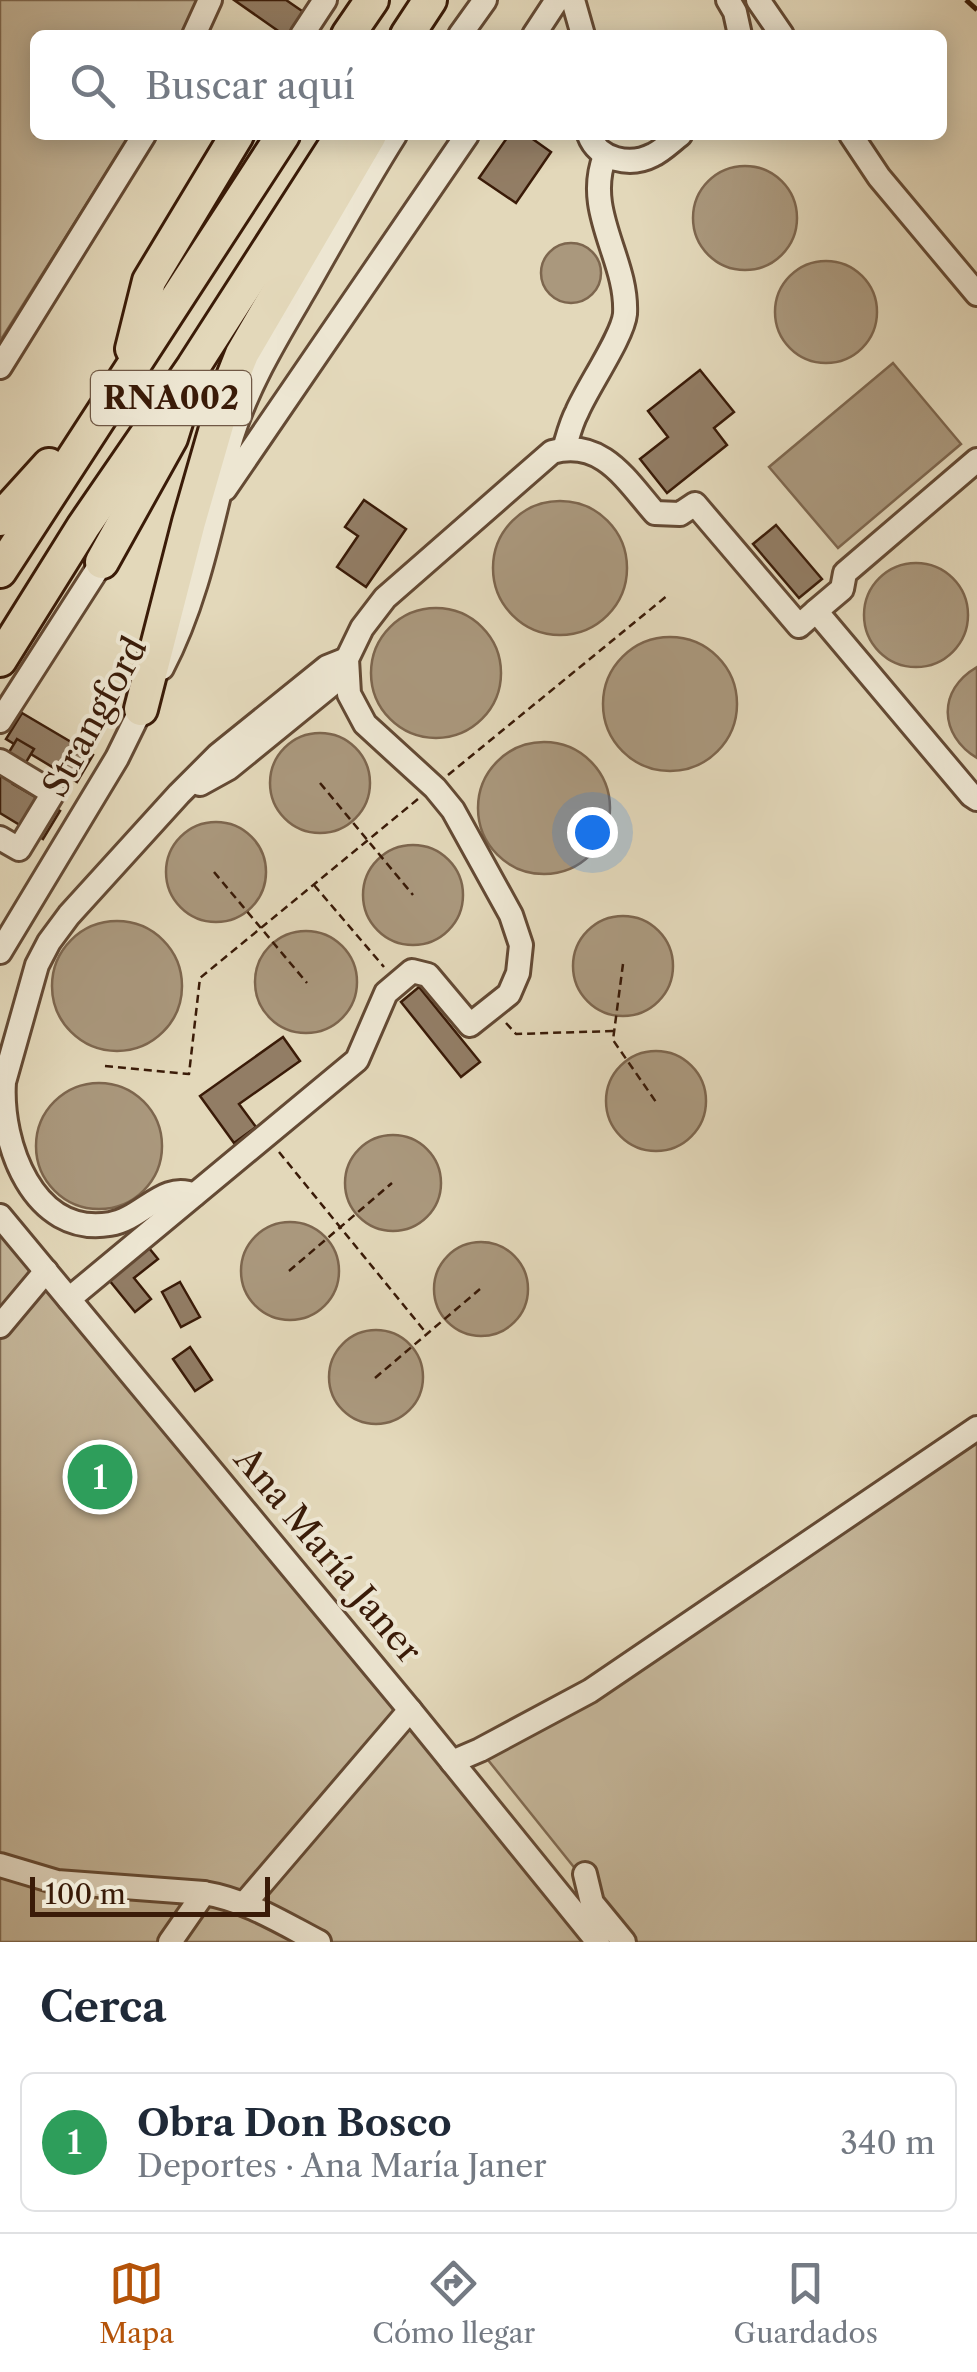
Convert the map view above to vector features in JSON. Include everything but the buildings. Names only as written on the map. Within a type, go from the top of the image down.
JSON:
[{"type":"highway","points":[[351,30],[372,0]]},
{"type":"highway","points":[[409,30],[430,0]]},
{"type":"highway","points":[[0,519],[118,385],[150,281],[234,140]]},
{"type":"highway","name":"RNA002","points":[[0,571],[279,140]]},
{"type":"highway","name":"RNA002","points":[[0,660],[83,527],[339,140]]},
{"type":"highway","points":[[141,709],[189,522],[225,397],[242,354],[367,140]]},
{"type":"highway","points":[[102,562],[170,438],[192,367]]},
{"type":"street","points":[[196,30],[210,0]]},
{"type":"street","points":[[305,30],[325,0]]},
{"type":"street","points":[[463,30],[484,0]]},
{"type":"street","points":[[537,30],[558,0]]},
{"type":"street","points":[[573,0],[581,30]]},
{"type":"street","points":[[728,0],[739,30]]},
{"type":"street","points":[[758,0],[779,30]]},
{"type":"street","points":[[0,367],[141,140]]},
{"type":"street","name":"Strangford","points":[[0,952],[118,758],[178,637],[248,393],[393,140]]},
{"type":"street","name":"Strangford","points":[[218,500],[464,140]]},
{"type":"street","points":[[591,140],[606,156],[628,162],[652,156],[673,140]]},
{"type":"street","points":[[853,140],[879,177],[977,294]]},
{"type":"street","points":[[564,448],[577,412],[624,323],[624,294],[598,200],[598,181],[606,156]]},
{"type":"street","points":[[69,1298],[357,1060],[386,992],[412,972],[428,975],[470,1025],[509,994],[518,973],[520,945],[511,914],[453,810],[434,786],[365,724],[349,694],[347,659],[362,628],[385,598],[552,452],[564,448],[593,452],[609,460],[655,512],[680,514],[696,504],[799,626],[842,589],[845,573],[977,460]]},
{"type":"street","points":[[0,721],[102,562]]},
{"type":"street","points":[[816,611],[977,799]]},
{"type":"street","points":[[194,1195],[170,1192],[114,1224],[94,1226],[61,1218],[40,1201],[15,1155],[3,1098],[32,982],[48,942],[69,915],[179,794],[218,755],[313,678],[347,659]]},
{"type":"street","points":[[0,761],[54,793],[19,849],[0,838]]},
{"type":"street","name":"Ana María Janer","points":[[0,1216],[598,1942]]},
{"type":"street","points":[[0,1326],[46,1271]]},
{"type":"street","points":[[452,1762],[590,1691],[977,1428]]},
{"type":"street","points":[[245,1903],[410,1710]]},
{"type":"street","points":[[0,1865],[57,1882],[204,1893],[245,1903],[319,1942]]},
{"type":"street","points":[[585,1874],[592,1903],[624,1942]]},
{"type":"street","points":[[170,1942],[204,1893]]},
{"type":"path","points":[[105,1066],[189,1074],[200,978],[668,596]]},
{"type":"path","points":[[320,783],[413,895]]},
{"type":"path","points":[[214,872],[306,983]]},
{"type":"path","points":[[314,885],[398,983]]},
{"type":"path","points":[[623,964],[613,1040],[656,1102]]},
{"type":"path","points":[[492,1007],[516,1034],[614,1030]]},
{"type":"path","points":[[266,1136],[427,1334]]},
{"type":"path","points":[[290,1271],[392,1184]]},
{"type":"path","points":[[375,1378],[480,1289]]},
{"type":"shaded area","points":[[0,0],[198,0],[185,30],[30,30],[30,140],[127,140],[0,341]]},
{"type":"shaded area","points":[[745,166],[765,170],[782,181],[793,198],[797,218],[793,238],[782,255],[765,266],[745,270],[725,266],[708,255],[697,238],[693,218],[697,198],[708,181],[725,170]]},
{"type":"shaded area","points":[[571,243],[592,252],[601,273],[592,294],[571,303],[550,294],[541,273],[550,252]]},
{"type":"shaded area","points":[[826,261],[855,269],[869,283],[877,312],[869,341],[855,355],[826,363],[797,355],[783,341],[775,312],[783,283],[797,269]]},
{"type":"shaded area","points":[[893,363],[961,444],[838,548],[769,467]]},
{"type":"shaded area","points":[[560,501],[585,506],[607,521],[622,543],[627,568],[622,593],[607,615],[585,630],[560,635],[535,630],[513,615],[498,593],[493,568],[498,543],[513,521],[535,506]]},
{"type":"shaded area","points":[[916,563],[936,567],[959,586],[968,615],[964,635],[945,658],[916,667],[896,663],[873,644],[864,615],[868,595],[887,572]]},
{"type":"shaded area","points":[[436,608],[461,613],[482,627],[496,648],[501,673],[496,698],[482,719],[461,733],[436,738],[411,733],[390,719],[376,698],[371,673],[376,648],[390,627],[411,613]]},
{"type":"shaded area","points":[[670,637],[696,642],[717,657],[732,678],[737,704],[732,730],[717,751],[696,766],[670,771],[644,766],[623,751],[608,730],[603,704],[608,678],[623,657],[644,642]]},
{"type":"shaded area","points":[[977,667],[977,758],[955,737],[948,712],[955,688]]},
{"type":"shaded area","points":[[320,733],[339,736],[356,747],[367,764],[367,802],[356,819],[339,830],[320,833],[301,830],[284,819],[273,802],[270,783],[273,764],[284,747],[301,736]]},
{"type":"shaded area","points":[[544,742],[569,747],[591,761],[605,783],[610,808],[605,833],[591,855],[569,869],[544,874],[519,869],[497,855],[483,833],[478,808],[483,783],[497,761],[519,747]]},
{"type":"shaded area","points":[[216,822],[244,830],[258,844],[266,872],[258,900],[244,914],[216,922],[188,914],[174,900],[166,872],[174,844],[188,830]]},
{"type":"shaded area","points":[[413,845],[432,849],[449,859],[459,876],[463,895],[459,914],[449,931],[432,941],[413,945],[394,941],[377,931],[367,914],[363,895],[367,876],[377,859],[394,849]]},
{"type":"shaded area","points":[[623,916],[642,920],[659,930],[669,947],[673,966],[669,985],[659,1002],[642,1012],[623,1016],[604,1012],[587,1002],[577,985],[573,966],[577,947],[587,930],[604,920]]},
{"type":"shaded area","points":[[117,921],[142,926],[163,940],[177,961],[182,986],[177,1011],[163,1032],[142,1046],[117,1051],[92,1046],[71,1032],[57,1011],[52,986],[57,961],[71,940],[92,926]]},
{"type":"shaded area","points":[[306,931],[325,935],[342,946],[353,963],[357,982],[353,1001],[342,1018],[325,1029],[306,1033],[287,1029],[270,1018],[259,1001],[255,982],[259,963],[270,946],[287,935]]},
{"type":"shaded area","points":[[656,1051],[675,1055],[692,1065],[702,1082],[706,1101],[702,1120],[692,1137],[675,1147],[656,1151],[637,1147],[620,1137],[610,1120],[606,1101],[610,1082],[620,1065],[637,1055]]},
{"type":"shaded area","points":[[99,1083],[123,1087],[144,1101],[158,1122],[162,1146],[158,1170],[144,1191],[123,1205],[99,1209],[75,1205],[54,1191],[40,1170],[36,1146],[40,1122],[54,1101],[75,1087]]},
{"type":"shaded area","points":[[393,1135],[411,1138],[427,1149],[438,1165],[438,1201],[427,1217],[411,1228],[393,1231],[375,1228],[359,1217],[348,1201],[345,1183],[348,1165],[359,1149],[375,1138]]},
{"type":"shaded area","points":[[290,1222],[309,1226],[325,1236],[335,1252],[339,1271],[335,1290],[325,1306],[309,1316],[290,1320],[271,1316],[255,1306],[245,1290],[241,1271],[245,1252],[255,1236],[271,1226]]},
{"type":"shaded area","points":[[0,1234],[444,1770],[583,1942],[0,1942]]},
{"type":"shaded area","points":[[481,1242],[499,1246],[514,1256],[524,1271],[528,1289],[524,1307],[514,1322],[499,1332],[481,1336],[463,1332],[448,1322],[438,1307],[434,1289],[438,1271],[448,1256],[463,1246]]},
{"type":"shaded area","points":[[376,1330],[394,1334],[409,1344],[419,1359],[423,1377],[419,1395],[409,1410],[394,1420],[376,1424],[358,1420],[343,1410],[333,1395],[329,1377],[333,1359],[343,1344],[358,1334]]},
{"type":"shaded area","points":[[977,1428],[977,1942],[634,1942],[480,1750]]},
{"type":"railway","points":[[966,0],[977,10]]},
{"type":"place","name":"Obra Don Bosco","points":[[100,1477]]}]
